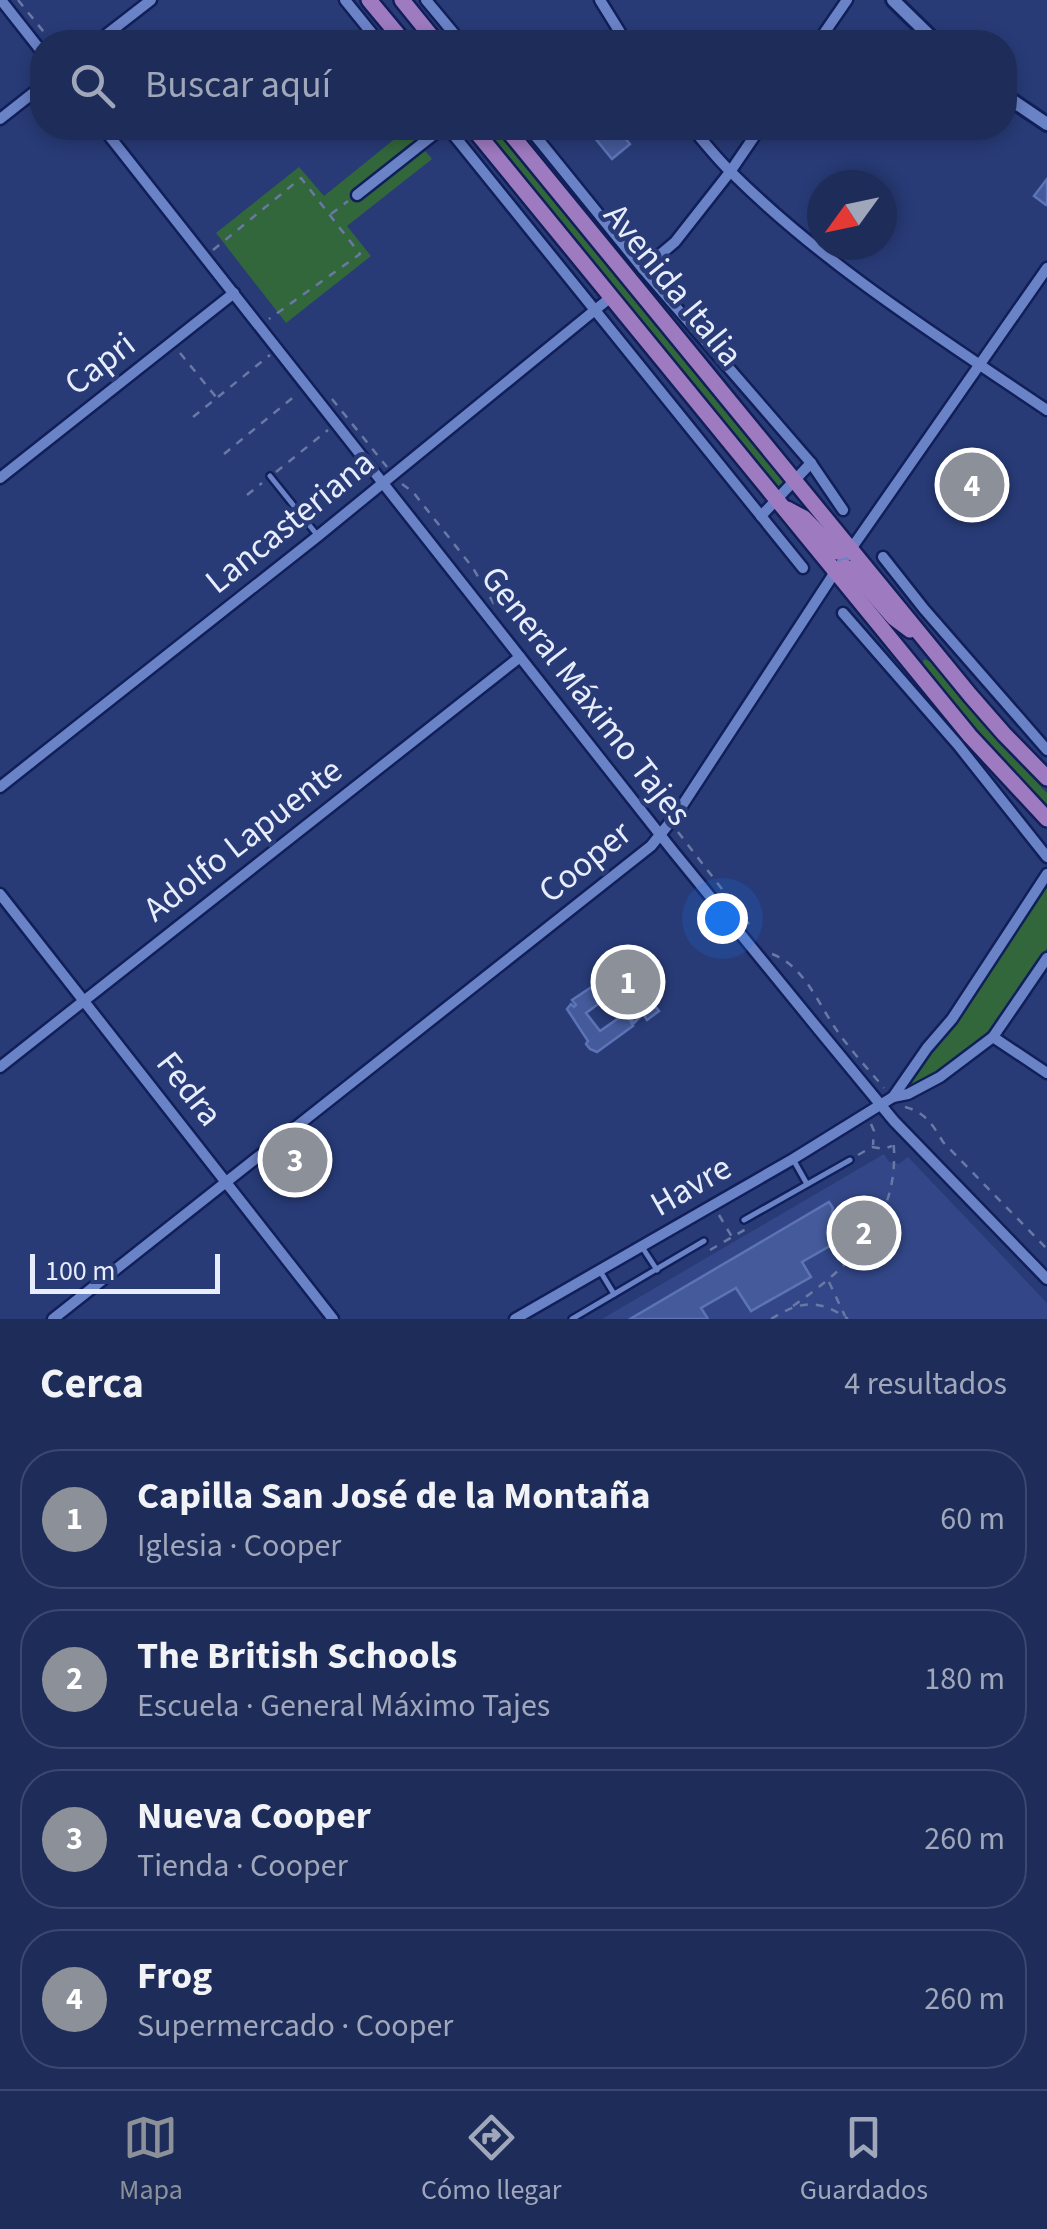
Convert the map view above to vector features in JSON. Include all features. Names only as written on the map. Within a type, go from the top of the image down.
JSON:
[{"type":"main road","points":[[369,0],[394,30]]},
{"type":"main road","points":[[402,0],[426,30]]},
{"type":"main road","name":"Avenida Italia","points":[[483,140],[912,664],[964,741],[992,773],[1047,820]]},
{"type":"main road","name":"Avenida Italia","points":[[516,140],[927,642],[1004,734],[1047,778]]},
{"type":"main road","points":[[776,500],[804,518],[838,552],[852,550]]},
{"type":"main road","points":[[835,572],[851,569],[894,618],[927,642]]},
{"type":"street","points":[[1,0],[30,37]]},
{"type":"street","points":[[113,30],[152,0]]},
{"type":"street","points":[[345,0],[369,30]]},
{"type":"street","points":[[426,0],[450,30]]},
{"type":"street","points":[[600,0],[619,30]]},
{"type":"street","points":[[826,30],[846,0]]},
{"type":"street","points":[[894,0],[924,30]]},
{"type":"street","points":[[0,120],[30,96]]},
{"type":"street","points":[[1017,104],[1047,124]]},
{"type":"street","name":"General Máximo Tajes","points":[[113,140],[661,835],[894,1122],[1047,1279]]},
{"type":"street","points":[[356,195],[429,140]]},
{"type":"street","points":[[456,140],[803,568]]},
{"type":"street","name":"Avenida Italia","points":[[539,140],[643,269],[811,464],[842,510]]},
{"type":"street","points":[[702,140],[782,220],[858,280],[1047,410]]},
{"type":"street","points":[[643,269],[675,242],[752,140]]},
{"type":"street","points":[[485,173],[500,161]]},
{"type":"street","name":"Cooper","points":[[53,1319],[651,846],[835,572],[1047,268]]},
{"type":"street","name":"Capri","points":[[0,478],[234,292]]},
{"type":"street","name":"Lancasteriana","points":[[0,787],[611,298]]},
{"type":"street","points":[[704,445],[720,430]]},
{"type":"street","points":[[729,476],[745,460]]},
{"type":"street","points":[[761,516],[811,464]]},
{"type":"street","points":[[780,539],[795,524]]},
{"type":"street","points":[[883,557],[1047,750]]},
{"type":"street","points":[[909,620],[924,609]]},
{"type":"street","name":"Avenida Italia","points":[[844,613],[964,741]]},
{"type":"street","points":[[874,648],[889,636]]},
{"type":"street","points":[[912,664],[927,642]]},
{"type":"street","name":"Adolfo Lapuente","points":[[0,1067],[520,657]]},
{"type":"street","name":"Avenida Italia","points":[[992,773],[1047,856]]},
{"type":"street","name":"Havre","points":[[521,1317],[882,1106],[952,1020],[1047,874]]},
{"type":"street","name":"Fedra","points":[[0,894],[333,1319]]},
{"type":"street","name":"Havre","points":[[890,1094],[908,1094],[940,1077],[993,1038],[1047,958]]},
{"type":"street","points":[[993,1038],[1047,1073]]},
{"type":"lane","points":[[270,476],[318,536]]},
{"type":"lane","points":[[793,1159],[807,1184]]},
{"type":"lane","points":[[744,1220],[850,1160]]},
{"type":"lane","points":[[572,1319],[704,1242]]},
{"type":"lane","points":[[642,1246],[657,1270]]},
{"type":"lane","points":[[600,1270],[614,1294]]},
{"type":"path","points":[[18,0],[42,30]]},
{"type":"path","points":[[205,256],[301,178],[360,254],[260,326]]},
{"type":"path","points":[[330,215],[356,195]]},
{"type":"path","points":[[171,342],[217,398]]},
{"type":"path","points":[[194,417],[278,348]]},
{"type":"path","points":[[224,454],[307,386]]},
{"type":"path","points":[[248,495],[336,423]]},
{"type":"path","points":[[400,482],[413,492],[473,568],[500,613]]},
{"type":"path","points":[[643,794],[663,814]]},
{"type":"path","points":[[678,832],[749,924]]},
{"type":"path","points":[[772,954],[786,959],[837,1031],[890,1094]]},
{"type":"path","points":[[903,1106],[931,1122],[943,1142],[1047,1249]]},
{"type":"path","points":[[866,1116],[874,1131],[872,1147]]},
{"type":"path","points":[[771,1319],[828,1281],[874,1228],[892,1181],[894,1122]]},
{"type":"path","points":[[850,1160],[872,1147],[894,1146]]},
{"type":"path","points":[[714,1206],[732,1238]]},
{"type":"path","points":[[704,1242],[710,1250],[732,1238],[749,1228],[744,1220]]},
{"type":"path","points":[[828,1281],[847,1318]]},
{"type":"path","points":[[793,1306],[818,1304],[847,1318]]},
{"type":"shaded area","points":[[884,1154],[889,1162],[899,1164],[908,1157],[1047,1303],[1047,1319],[602,1319]]},
{"type":"green space","points":[[393,140],[416,140],[432,159],[347,226],[371,256],[286,323],[216,233],[299,167],[324,196]]},
{"type":"green space","points":[[492,140],[508,140],[783,478],[782,487],[777,487]]},
{"type":"green space","points":[[924,659],[934,663],[1047,793],[1047,808],[970,726],[922,666]]},
{"type":"green space","points":[[1047,884],[1047,948],[997,1023],[957,1060],[910,1087],[908,1084],[956,1021]]},
{"type":"building","points":[[596,140],[626,140],[630,144],[612,159]]},
{"type":"building","points":[[1047,179],[1047,205],[1046,205],[1034,196]]},
{"type":"building","points":[[633,953],[640,962],[636,965],[658,996],[651,1001],[659,1011],[647,1020],[643,1014],[634,1023],[611,992],[604,996],[599,989],[617,976],[614,972],[621,966],[624,971],[632,965],[627,958]]},
{"type":"building","points":[[596,984],[604,996],[612,994],[586,1013],[600,1031],[626,1013],[633,1026],[597,1052],[586,1044],[588,1041],[567,1009],[576,1005],[572,1000]]},
{"type":"building","points":[[829,1202],[833,1208],[828,1228],[835,1243],[802,1262],[811,1277],[751,1311],[736,1288],[701,1308],[708,1319],[630,1319]]},
{"type":"place","name":"Frog","points":[[972,485]]},
{"type":"place","name":"Capilla San José de la Montaña","points":[[628,982]]},
{"type":"place","name":"Nueva Cooper","points":[[295,1160]]},
{"type":"place","name":"The British Schools","points":[[864,1233]]}]
